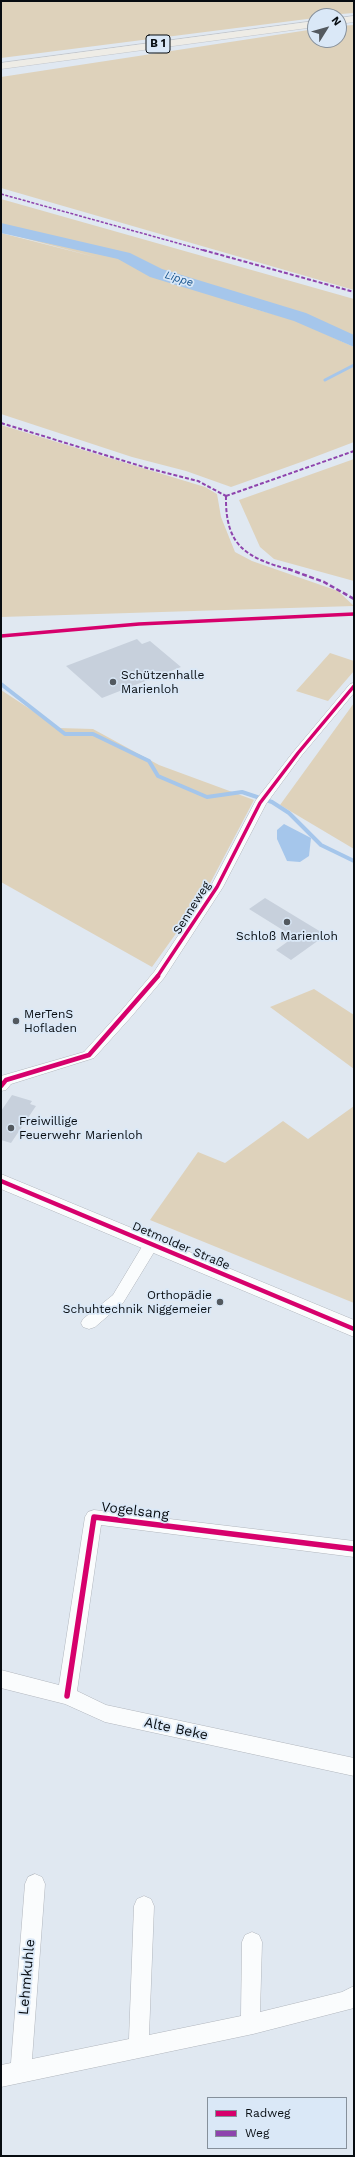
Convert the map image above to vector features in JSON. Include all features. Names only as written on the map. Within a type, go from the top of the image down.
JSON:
[{"type":"highway","name":"B 1","points":[[1,66],[307,25]]},
{"type":"street","name":"Senneweg","points":[[3,1081],[89,1055],[112,1030],[159,975],[181,944],[217,887],[263,799],[298,753],[354,686]]},
{"type":"street","name":"Detmolder Straße","points":[[1,1180],[354,1329]]},
{"type":"street","name":"Detmolder Straße","points":[[89,1323],[118,1299],[151,1244]]},
{"type":"street","name":"Vogelsang","points":[[67,1696],[94,1517],[354,1549]]},
{"type":"street","name":"Alte Beke","points":[[1,1679],[67,1696],[105,1713],[354,1767]]},
{"type":"street","name":"Lehmkuhle","points":[[23,2071],[21,2058],[35,1884]]},
{"type":"street","points":[[140,2047],[138,2032],[144,1906]]},
{"type":"street","points":[[252,1942],[250,2013],[253,2024]]},
{"type":"street","points":[[1,2076],[253,2024],[346,2002],[354,1996]]},
{"type":"shaded area","points":[[1,1],[354,1],[354,13],[347,14],[347,8],[307,8],[307,19],[1,58]]},
{"type":"shaded area","points":[[347,25],[354,25],[354,290],[1,188],[1,77],[307,30],[307,48],[347,48]]},
{"type":"shaded area","points":[[1,199],[354,299],[354,346],[297,320],[233,303],[295,320],[354,347],[354,442],[231,487],[186,471],[132,457],[1,414],[1,233],[99,258],[1,232]]},
{"type":"shaded area","points":[[1,425],[205,487],[217,494],[221,517],[235,552],[252,561],[338,591],[354,606],[1,617]]},
{"type":"shaded area","points":[[354,459],[354,581],[274,559],[260,547],[239,500]]},
{"type":"shaded area","points":[[330,653],[354,661],[354,671],[328,701],[296,691]]},
{"type":"shaded area","points":[[1,690],[59,728],[93,729],[159,765],[254,800],[205,893],[152,967],[1,882]]},
{"type":"shaded area","points":[[354,703],[354,849],[280,805]]},
{"type":"shaded area","points":[[314,989],[354,1015],[354,1069],[270,1007]]},
{"type":"shaded area","points":[[354,1106],[354,1303],[150,1220],[198,1152],[225,1163],[283,1121],[308,1139]]},
{"type":"water","points":[[284,824],[311,838],[309,856],[300,862],[287,861],[277,839],[277,830]]},
{"type":"building","name":"Schützenhalle Marienloh","points":[[137,639],[142,644],[150,641],[181,667],[102,698],[66,666]]},
{"type":"building","name":"Schloß Marienloh","points":[[265,898],[326,935],[291,960],[276,950],[294,937],[249,909]]},
{"type":"building","name":"Freiwillige Feuerwehr Marienloh","points":[[12,1095],[32,1101],[30,1104],[36,1106],[11,1143],[1,1140],[1,1111]]},
{"type":"waterway","name":"Lippe","points":[[1,228],[52,241],[103,250],[124,256],[156,273],[300,317],[354,342]]},
{"type":"waterway","points":[[325,380],[354,365]]},
{"type":"waterway","points":[[1,684],[65,734],[93,734],[149,761],[158,776],[207,797],[242,792],[272,802],[289,813],[321,845],[354,861]]},
{"type":"marked path","points":[[1,194],[354,292]]},
{"type":"marked path","points":[[1,423],[157,471],[198,481],[226,496]]},
{"type":"marked path","points":[[226,496],[354,451]]},
{"type":"marked path","points":[[226,496],[227,518],[231,533],[234,540],[243,551],[253,558],[265,563],[324,582],[354,599]]},
{"type":"cycle path","points":[[1,636],[139,624],[354,614]]},
{"type":"cycle path","points":[[1,1086],[6,1080],[89,1055],[126,1014],[159,975],[217,887],[260,803],[298,753],[354,686]]},
{"type":"cycle path","points":[[1,1181],[354,1329]]},
{"type":"cycle path","points":[[67,1696],[94,1517],[354,1549]]},
{"type":"place","name":"Schützenhalle Marienloh","points":[[113,682]]},
{"type":"place","name":"Schloß Marienloh","points":[[287,922]]},
{"type":"place","name":"MerTenS Hofladen","points":[[16,1021]]},
{"type":"place","name":"Freiwillige Feuerwehr Marienloh","points":[[11,1128]]},
{"type":"place","name":"Orthopädie Schuhtechnik Niggemeier","points":[[220,1302]]}]
